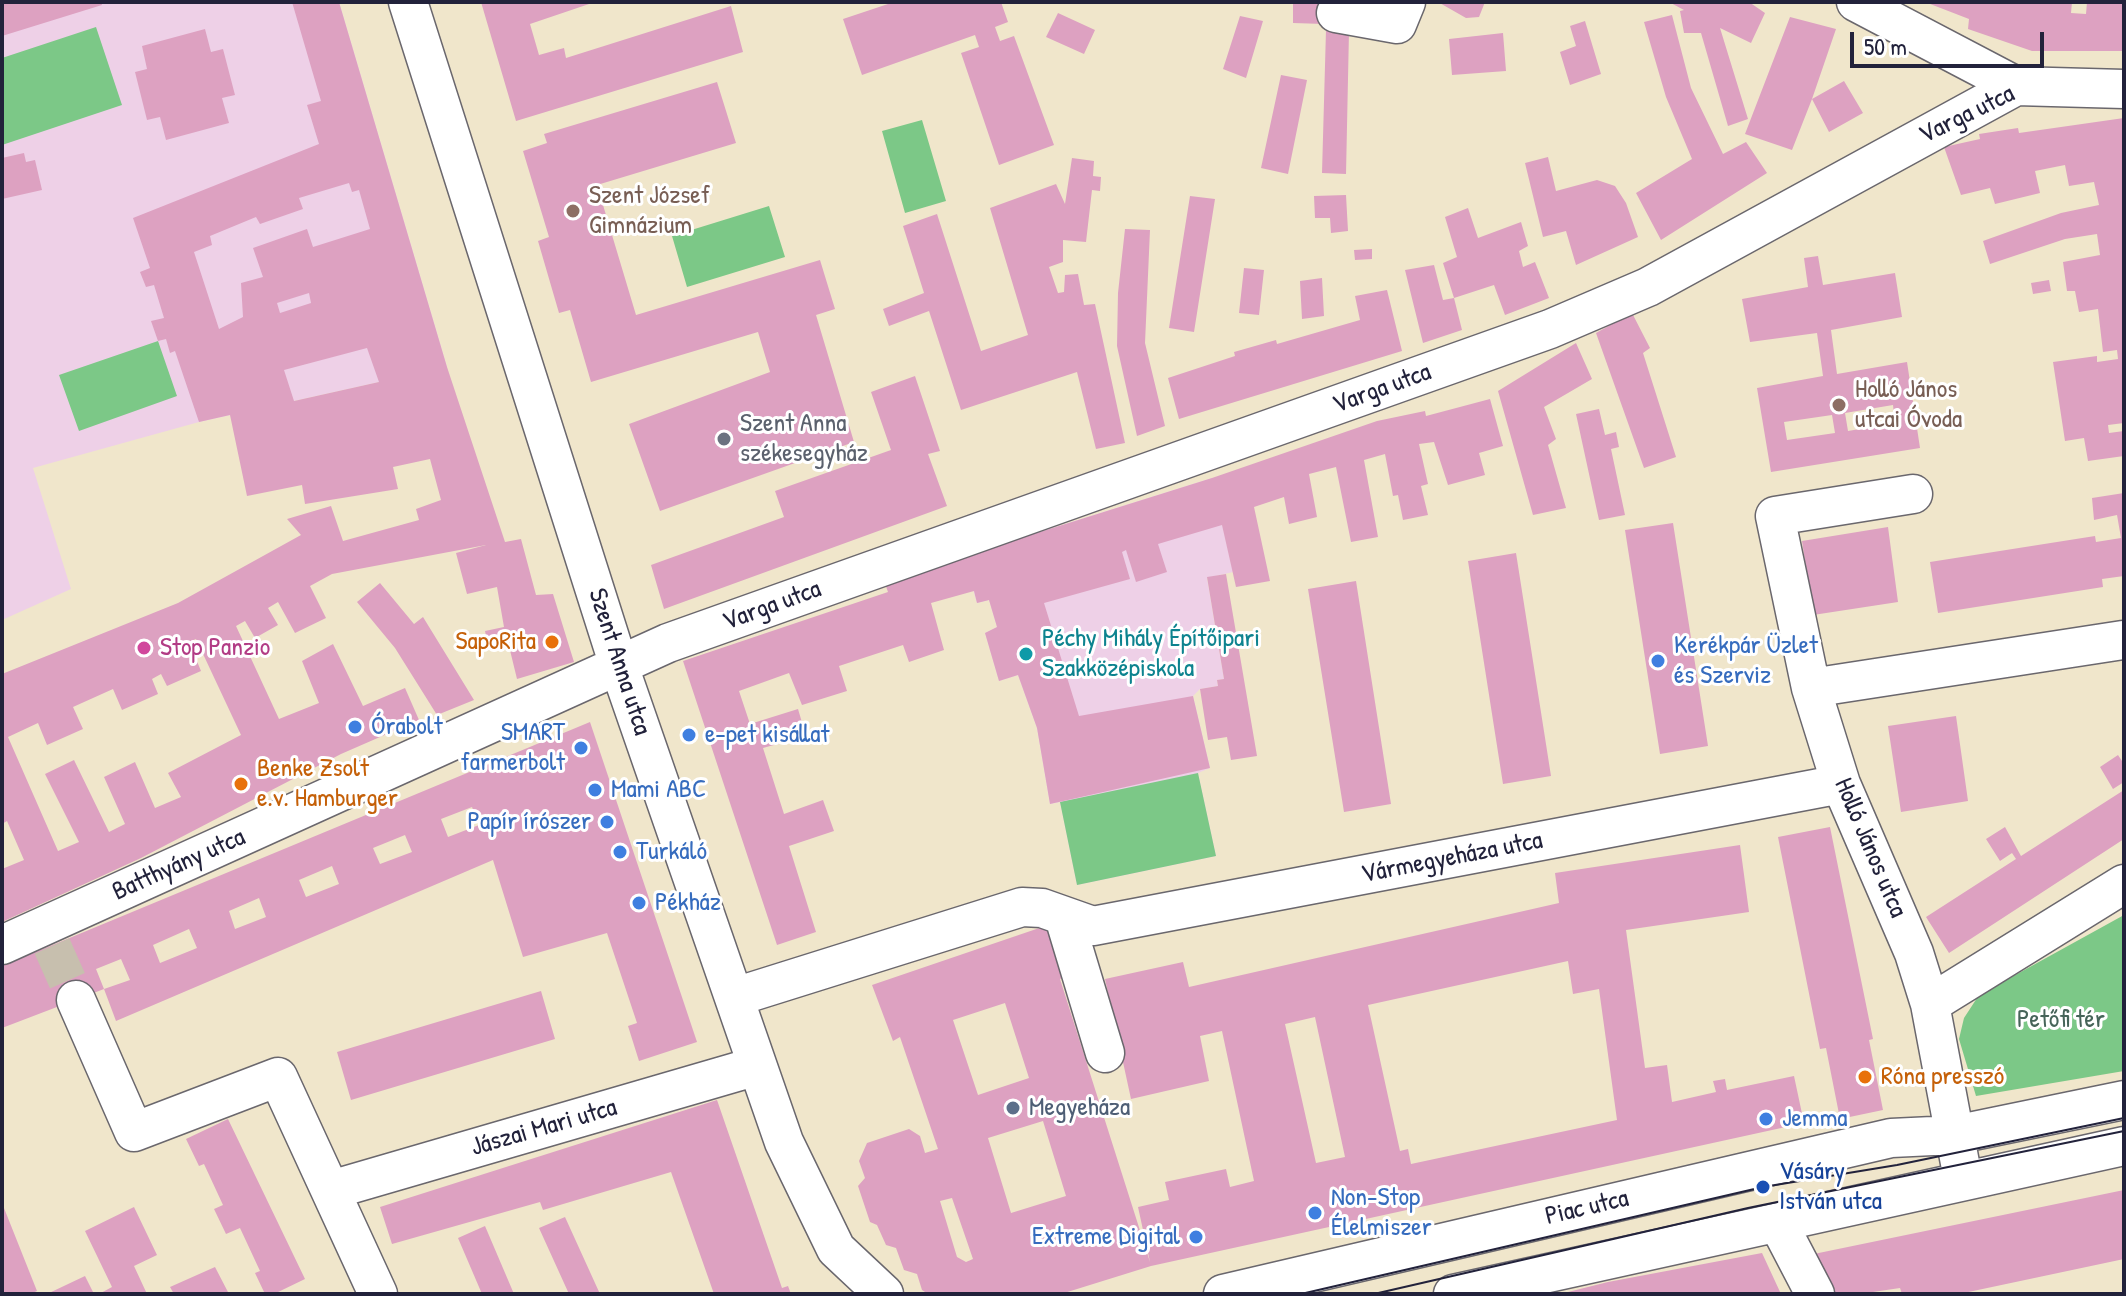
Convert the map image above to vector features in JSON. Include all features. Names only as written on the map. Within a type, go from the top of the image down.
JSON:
[{"type":"street","name":"Szent Anna utca","points":[[408,2],[619,666],[784,1142],[836,1249],[884,1294]]},
{"type":"street","points":[[1336,13],[1397,24],[1406,2]]},
{"type":"street","points":[[1856,2],[2016,86]]},
{"type":"street","name":"Varga utca","points":[[619,666],[668,643],[1550,329],[1648,287],[2016,86],[2124,89]]},
{"type":"street","name":"Holló János utca","points":[[1913,494],[1775,516],[1811,688],[1841,784],[1914,953],[1930,1004],[1963,1179]]},
{"type":"street","points":[[1811,688],[2123,640]]},
{"type":"street","name":"Batthyány utca","points":[[2,945],[48,936],[619,666]]},
{"type":"street","name":"Vármegyeháza utca","points":[[735,997],[1022,907],[1042,908],[1078,921],[1841,784]]},
{"type":"street","points":[[1930,1004],[2124,884]]},
{"type":"street","points":[[1078,921],[1105,1053]]},
{"type":"street","points":[[76,1000],[134,1132],[278,1077],[378,1294]]},
{"type":"street","name":"Jászai Mari utca","points":[[331,1190],[757,1066]]},
{"type":"street","points":[[1954,1135],[2124,1100]]},
{"type":"street","name":"Piac utca","points":[[1223,1294],[1876,1142],[1954,1135]]},
{"type":"street","points":[[1963,1179],[2124,1146]]},
{"type":"street","name":"Piac utca","points":[[1453,1294],[1672,1243],[1779,1225],[1963,1179]]},
{"type":"street","points":[[1779,1225],[1815,1294]]},
{"type":"street","points":[[836,1249],[852,1294]]},
{"type":"shaded area","points":[[2,2],[339,2],[447,367],[199,422],[33,468],[71,589],[2,620]]},
{"type":"shaded area","points":[[1212,478],[1233,572],[1207,578],[1224,679],[1217,680],[1218,686],[1200,689],[1193,696],[1210,768],[1198,773],[1216,856],[1077,885],[1060,802],[1050,804],[1037,728],[1018,675],[999,681],[985,633],[997,627],[989,600],[977,603],[963,556]]},
{"type":"green space","points":[[96,27],[122,105],[2,145],[2,58]]},
{"type":"green space","points":[[922,120],[946,201],[905,213],[882,131]]},
{"type":"green space","points":[[769,206],[785,257],[687,287],[672,236]]},
{"type":"green space","points":[[158,341],[177,396],[79,431],[59,375]]},
{"type":"green space","points":[[1198,773],[1216,856],[1077,885],[1060,802]]},
{"type":"green space","name":"Petőfi tér","points":[[2124,915],[2124,1071],[1976,1096],[1959,1039],[1964,1018],[1979,995]]},
{"type":"building","points":[[2,2],[101,2],[102,5],[2,36]]},
{"type":"building","points":[[292,2],[339,2],[447,367],[505,542],[521,539],[536,595],[553,594],[574,662],[517,679],[508,642],[488,645],[485,631],[504,627],[497,587],[467,594],[456,553],[486,545],[332,574],[310,586],[326,618],[295,633],[278,602],[268,608],[278,625],[255,638],[245,621],[236,626],[279,719],[319,703],[302,661],[333,644],[363,706],[405,688],[419,720],[341,754],[141,858],[2,922],[2,869],[24,860],[7,821],[2,824],[2,674],[178,603],[301,535],[287,519],[331,506],[343,541],[419,520],[416,509],[441,500],[430,459],[393,467],[398,489],[305,504],[302,485],[247,496],[230,415],[199,422],[175,351],[170,353],[166,339],[158,341],[151,321],[164,318],[154,285],[146,287],[140,272],[150,268],[133,218],[319,144],[307,105],[321,101]],"holes":[[[349,183],[352,192],[359,190],[370,229],[313,247],[307,229],[253,248],[263,277],[241,283],[243,317],[219,329],[194,252],[212,245],[210,236],[256,217],[260,224],[303,209],[299,198]],[[309,293],[311,303],[280,313],[277,303]],[[367,348],[379,382],[294,401],[284,370]],[[196,639],[241,735],[168,773],[181,797],[155,808],[135,762],[104,777],[125,824],[109,832],[74,760],[45,774],[79,842],[58,851],[8,737],[38,723],[47,745],[83,729],[73,707],[113,689],[122,710],[158,694],[152,679],[161,674],[167,686],[201,671],[189,642]]]},
{"type":"building","points":[[481,2],[595,2],[530,24],[539,55],[564,48],[566,58],[731,6],[743,52],[516,121]]},
{"type":"building","points":[[894,2],[1001,2],[1008,22],[995,27],[1000,41],[1014,36],[1054,145],[999,165],[961,53],[979,47],[975,35],[862,75],[843,19]]},
{"type":"building","points":[[1293,2],[1323,2],[1324,24],[1293,23]]},
{"type":"building","points":[[1438,2],[1485,2],[1479,17],[1466,18]]},
{"type":"building","points":[[1669,2],[1749,2],[1765,13],[1751,43],[1720,28],[1748,119],[1728,126],[1701,33],[1684,33],[1680,11],[1684,10]]},
{"type":"building","points":[[1925,2],[2072,2],[2071,13],[2086,14],[2087,2],[2124,2],[2124,51],[2032,51],[1968,29],[1969,19]]},
{"type":"building","points":[[1058,13],[1095,30],[1084,54],[1046,37]]},
{"type":"building","points":[[1672,15],[1691,88],[1723,154],[1746,142],[1767,173],[1661,240],[1636,193],[1692,159],[1666,97],[1644,22]]},
{"type":"building","points":[[1240,16],[1263,21],[1246,78],[1223,69]]},
{"type":"building","points":[[1790,17],[1836,29],[1792,150],[1745,134]]},
{"type":"building","points":[[1585,21],[1601,74],[1570,85],[1560,52],[1576,46],[1570,26]]},
{"type":"building","points":[[205,29],[211,52],[223,49],[235,95],[222,98],[229,123],[166,140],[160,117],[147,120],[135,72],[147,69],[142,46]]},
{"type":"building","points":[[1326,30],[1349,31],[1346,174],[1322,173]]},
{"type":"building","points":[[1503,33],[1506,71],[1452,75],[1449,39]]},
{"type":"building","points":[[1281,75],[1307,80],[1288,174],[1261,168]]},
{"type":"building","points":[[1844,81],[1863,113],[1829,132],[1812,99]]},
{"type":"building","name":"Szent József Gimnázium","points":[[717,82],[736,143],[597,185],[636,315],[820,260],[835,309],[816,315],[854,442],[660,511],[629,424],[770,372],[758,332],[591,382],[570,310],[559,313],[538,241],[549,237],[523,151],[547,143],[544,134]]},
{"type":"building","points":[[2124,118],[2124,423],[2108,425],[2109,433],[2124,431],[2124,456],[2088,461],[2084,438],[2065,441],[2053,362],[2097,356],[2097,362],[2118,359],[2117,350],[2103,352],[2098,309],[2079,312],[2075,291],[2067,291],[2063,262],[2100,255],[2097,234],[2065,239],[1990,264],[1983,241],[2061,213],[2099,205],[2094,182],[2069,186],[2065,165],[2035,171],[2040,193],[1995,204],[1990,188],[1961,195],[1944,147],[1980,139],[1979,134],[2018,128],[2019,133]]},
{"type":"building","points":[[24,153],[26,162],[35,160],[42,190],[2,199],[2,158]]},
{"type":"building","points":[[1548,157],[1556,191],[1597,180],[1615,186],[1626,203],[1638,237],[1576,265],[1566,231],[1543,237],[1525,163]]},
{"type":"building","points":[[1072,158],[1094,161],[1093,176],[1101,177],[1100,191],[1092,190],[1086,242],[1063,240],[1063,262],[1049,267],[1058,293],[1064,292],[1065,275],[1078,274],[1084,305],[1095,304],[1125,443],[1096,449],[1077,372],[961,410],[929,311],[889,326],[883,309],[924,293],[903,226],[937,214],[981,351],[1028,335],[990,208],[1056,184],[1065,204]]},
{"type":"building","points":[[1346,195],[1348,231],[1331,233],[1330,218],[1315,218],[1314,196]]},
{"type":"building","points":[[1190,196],[1215,199],[1194,332],[1169,328]]},
{"type":"building","points":[[1468,208],[1478,238],[1521,222],[1528,246],[1519,251],[1523,267],[1535,262],[1549,298],[1505,315],[1494,285],[1454,298],[1443,263],[1457,257],[1445,217]]},
{"type":"building","points":[[1125,229],[1150,230],[1145,343],[1165,426],[1137,436],[1117,346],[1118,293]]},
{"type":"building","points":[[1372,249],[1372,259],[1355,260],[1354,250]]},
{"type":"building","points":[[1818,256],[1823,285],[1895,273],[1902,317],[1831,330],[1837,374],[1907,362],[1920,448],[1771,472],[1757,388],[1823,376],[1817,333],[1750,342],[1742,299],[1808,287],[1804,258]],"holes":[[[1893,405],[1895,423],[1848,431],[1845,413]],[[1832,415],[1835,433],[1787,440],[1784,422]]]},
{"type":"building","points":[[1434,265],[1443,300],[1454,298],[1462,330],[1423,343],[1405,270]]},
{"type":"building","points":[[1244,268],[1264,270],[1259,315],[1239,313]]},
{"type":"building","points":[[1322,278],[1324,316],[1302,319],[1300,281]]},
{"type":"building","points":[[2049,280],[2051,291],[2033,294],[2031,283]]},
{"type":"building","points":[[1387,290],[1402,351],[1179,419],[1168,378],[1235,356],[1234,352],[1276,340],[1277,344],[1360,320],[1355,296]]},
{"type":"building","points":[[1632,313],[1650,348],[1643,353],[1676,457],[1644,468],[1596,333]]},
{"type":"building","points":[[1576,343],[1592,379],[1544,407],[1556,439],[1548,445],[1566,508],[1533,515],[1498,391]]},
{"type":"building","points":[[915,376],[940,451],[928,454],[947,506],[664,609],[651,565],[784,517],[775,491],[891,450],[871,392]]},
{"type":"building","points":[[1490,399],[1503,446],[1479,453],[1485,475],[1448,485],[1434,442],[1419,444],[1428,484],[1421,486],[1428,515],[1403,520],[1398,495],[1393,496],[1385,454],[1364,460],[1378,537],[1351,542],[1336,467],[1309,474],[1317,517],[1289,524],[1284,497],[1254,507],[1270,581],[1236,587],[1222,525],[1158,544],[1167,572],[1136,582],[1126,550],[1122,552],[1130,579],[1044,603],[1079,716],[1193,696],[1210,768],[1050,804],[1037,728],[1018,675],[999,681],[985,633],[997,627],[989,600],[977,603],[974,591],[931,603],[944,650],[909,662],[903,645],[839,666],[847,691],[802,705],[789,673],[739,691],[750,724],[798,709],[806,736],[763,748],[784,814],[823,800],[834,831],[789,846],[816,932],[777,945],[683,661],[888,592],[884,581],[1212,478],[1377,421],[1425,411],[1426,416]]},
{"type":"building","points":[[1599,409],[1605,435],[1616,432],[1619,447],[1611,449],[1625,515],[1599,520],[1576,414]]},
{"type":"building","points":[[2124,493],[2124,576],[2102,579],[2103,587],[1938,613],[1930,562],[2095,536],[2096,542],[2121,538],[2117,515],[2094,520],[2092,498]]},
{"type":"building","points":[[1673,523],[1708,746],[1660,754],[1625,530]]},
{"type":"building","points":[[1888,527],[1898,602],[1813,615],[1802,541]]},
{"type":"building","points":[[1516,553],[1551,776],[1503,784],[1468,561]]},
{"type":"building","points":[[1226,574],[1257,756],[1231,760],[1227,737],[1208,740],[1200,689],[1218,686],[1217,680],[1224,679],[1207,577]]},
{"type":"building","points":[[1356,581],[1391,804],[1344,812],[1308,589]]},
{"type":"building","points":[[380,583],[414,624],[423,617],[474,700],[437,715],[395,648],[357,602]]},
{"type":"building","points":[[1956,716],[1968,801],[1901,812],[1888,726]]},
{"type":"building","points":[[590,722],[697,1042],[639,1061],[628,1026],[637,1023],[607,933],[523,957],[493,860],[116,1021],[104,989],[2,1028],[2,966]],"holes":[[[472,807],[479,825],[448,837],[441,819]],[[405,835],[412,852],[380,864],[373,848]],[[332,866],[339,884],[306,897],[299,880]],[[259,898],[266,917],[235,929],[229,911]],[[189,929],[197,948],[160,963],[153,945]],[[121,959],[130,980],[104,989],[96,969]]]},
{"type":"building","points":[[2118,755],[2124,764],[2124,782],[2113,789],[2100,767]]},
{"type":"building","points":[[2124,790],[2124,839],[1949,953],[1926,917],[2016,859],[2012,853],[2000,861],[1986,839],[2005,827],[2021,856]]},
{"type":"building","points":[[1830,827],[1873,1039],[1869,1040],[1883,1110],[1840,1119],[1826,1048],[1820,1049],[1778,837]]},
{"type":"building","points":[[1740,845],[1749,912],[1626,930],[1645,1068],[1667,1065],[1672,1102],[1716,1092],[1713,1081],[1725,1079],[1727,1090],[1794,1076],[1804,1123],[1151,1266],[1061,1294],[928,1294],[922,1290],[917,1274],[904,1270],[896,1248],[886,1245],[877,1225],[870,1222],[858,1186],[865,1178],[859,1161],[867,1143],[909,1129],[920,1136],[925,1153],[938,1149],[900,1037],[893,1041],[872,985],[1051,924],[1066,976],[1060,979],[1150,1262],[1138,1207],[1169,1200],[1165,1182],[1226,1169],[1230,1187],[1254,1181],[1222,1031],[1200,1036],[1209,1081],[1131,1099],[1105,979],[1183,962],[1189,987],[1559,903],[1555,873]],"holes":[[[1568,961],[1573,994],[1599,989],[1617,1120],[1411,1164],[1408,1149],[1400,1151],[1368,1005]],[[1005,1003],[1029,1078],[978,1095],[953,1020]],[[1315,1017],[1345,1157],[1316,1163],[1285,1024]],[[1043,1121],[1066,1196],[1011,1213],[988,1138]],[[952,1198],[973,1259],[966,1262],[957,1257],[940,1201]]]},
{"type":"building","points":[[541,991],[555,1039],[351,1100],[337,1052]]},
{"type":"building","points":[[717,1100],[782,1288],[788,1286],[791,1294],[714,1294],[671,1172],[543,1210],[540,1202],[392,1244],[380,1207]]},
{"type":"building","points":[[228,1119],[305,1279],[274,1294],[265,1294],[255,1273],[260,1271],[240,1228],[226,1234],[214,1209],[223,1205],[204,1164],[199,1166],[186,1139]]},
{"type":"building","points":[[2124,1190],[2124,1259],[1959,1294],[1902,1294],[1900,1288],[1873,1292],[1876,1294],[1829,1294],[1809,1255]]},
{"type":"building","points":[[2,1203],[37,1291],[30,1294],[2,1294]]},
{"type":"building","points":[[134,1207],[157,1255],[134,1266],[147,1294],[99,1294],[112,1287],[85,1231]]},
{"type":"building","points":[[565,1217],[600,1294],[569,1294],[539,1228]]},
{"type":"building","points":[[485,1226],[514,1294],[482,1294],[458,1238]]},
{"type":"building","points":[[1762,1253],[1781,1294],[1560,1294],[1608,1282]]},
{"type":"building","points":[[215,1267],[229,1294],[174,1294],[170,1287]]},
{"type":"building","points":[[85,1276],[94,1294],[47,1294]]},
{"type":"tunnel","points":[[52,946],[76,1000]]},
{"type":"tram line","points":[[1301,1294],[1763,1187],[1897,1165],[2124,1118]]},
{"type":"tram line","points":[[1374,1294],[1748,1208],[2124,1131]]},
{"type":"place","name":"Szent József Gimnázium","points":[[573,211]]},
{"type":"place","name":"Holló János utcai Óvoda","points":[[1839,405]]},
{"type":"place","name":"Szent Anna székesegyház","points":[[724,439]]},
{"type":"place","name":"SapoRita","points":[[552,642]]},
{"type":"place","name":"Stop Panzio","points":[[144,648]]},
{"type":"place","name":"Péchy Mihály Építőipari Szakközépiskola","points":[[1026,654]]},
{"type":"place","name":"Kerékpár Üzlet és Szerviz","points":[[1658,661]]},
{"type":"place","name":"Órabolt","points":[[355,727]]},
{"type":"place","name":"e-pet kisállat","points":[[689,735]]},
{"type":"place","name":"SMART farmerbolt","points":[[581,748]]},
{"type":"place","name":"Benke Zsolt e.v. Hamburger","points":[[241,784]]},
{"type":"place","name":"Mami ABC","points":[[595,790]]},
{"type":"place","name":"Papír írószer","points":[[607,822]]},
{"type":"place","name":"Turkáló","points":[[620,852]]},
{"type":"place","name":"Pékház","points":[[639,903]]},
{"type":"place","name":"Róna presszó","points":[[1865,1077]]},
{"type":"place","name":"Megyeháza","points":[[1013,1108]]},
{"type":"place","name":"Jemma","points":[[1766,1119]]},
{"type":"place","name":"Vásáry István utca","points":[[1763,1187]]},
{"type":"place","name":"Non-Stop Élelmiszer","points":[[1315,1213]]},
{"type":"place","name":"Extreme Digital","points":[[1196,1237]]}]
